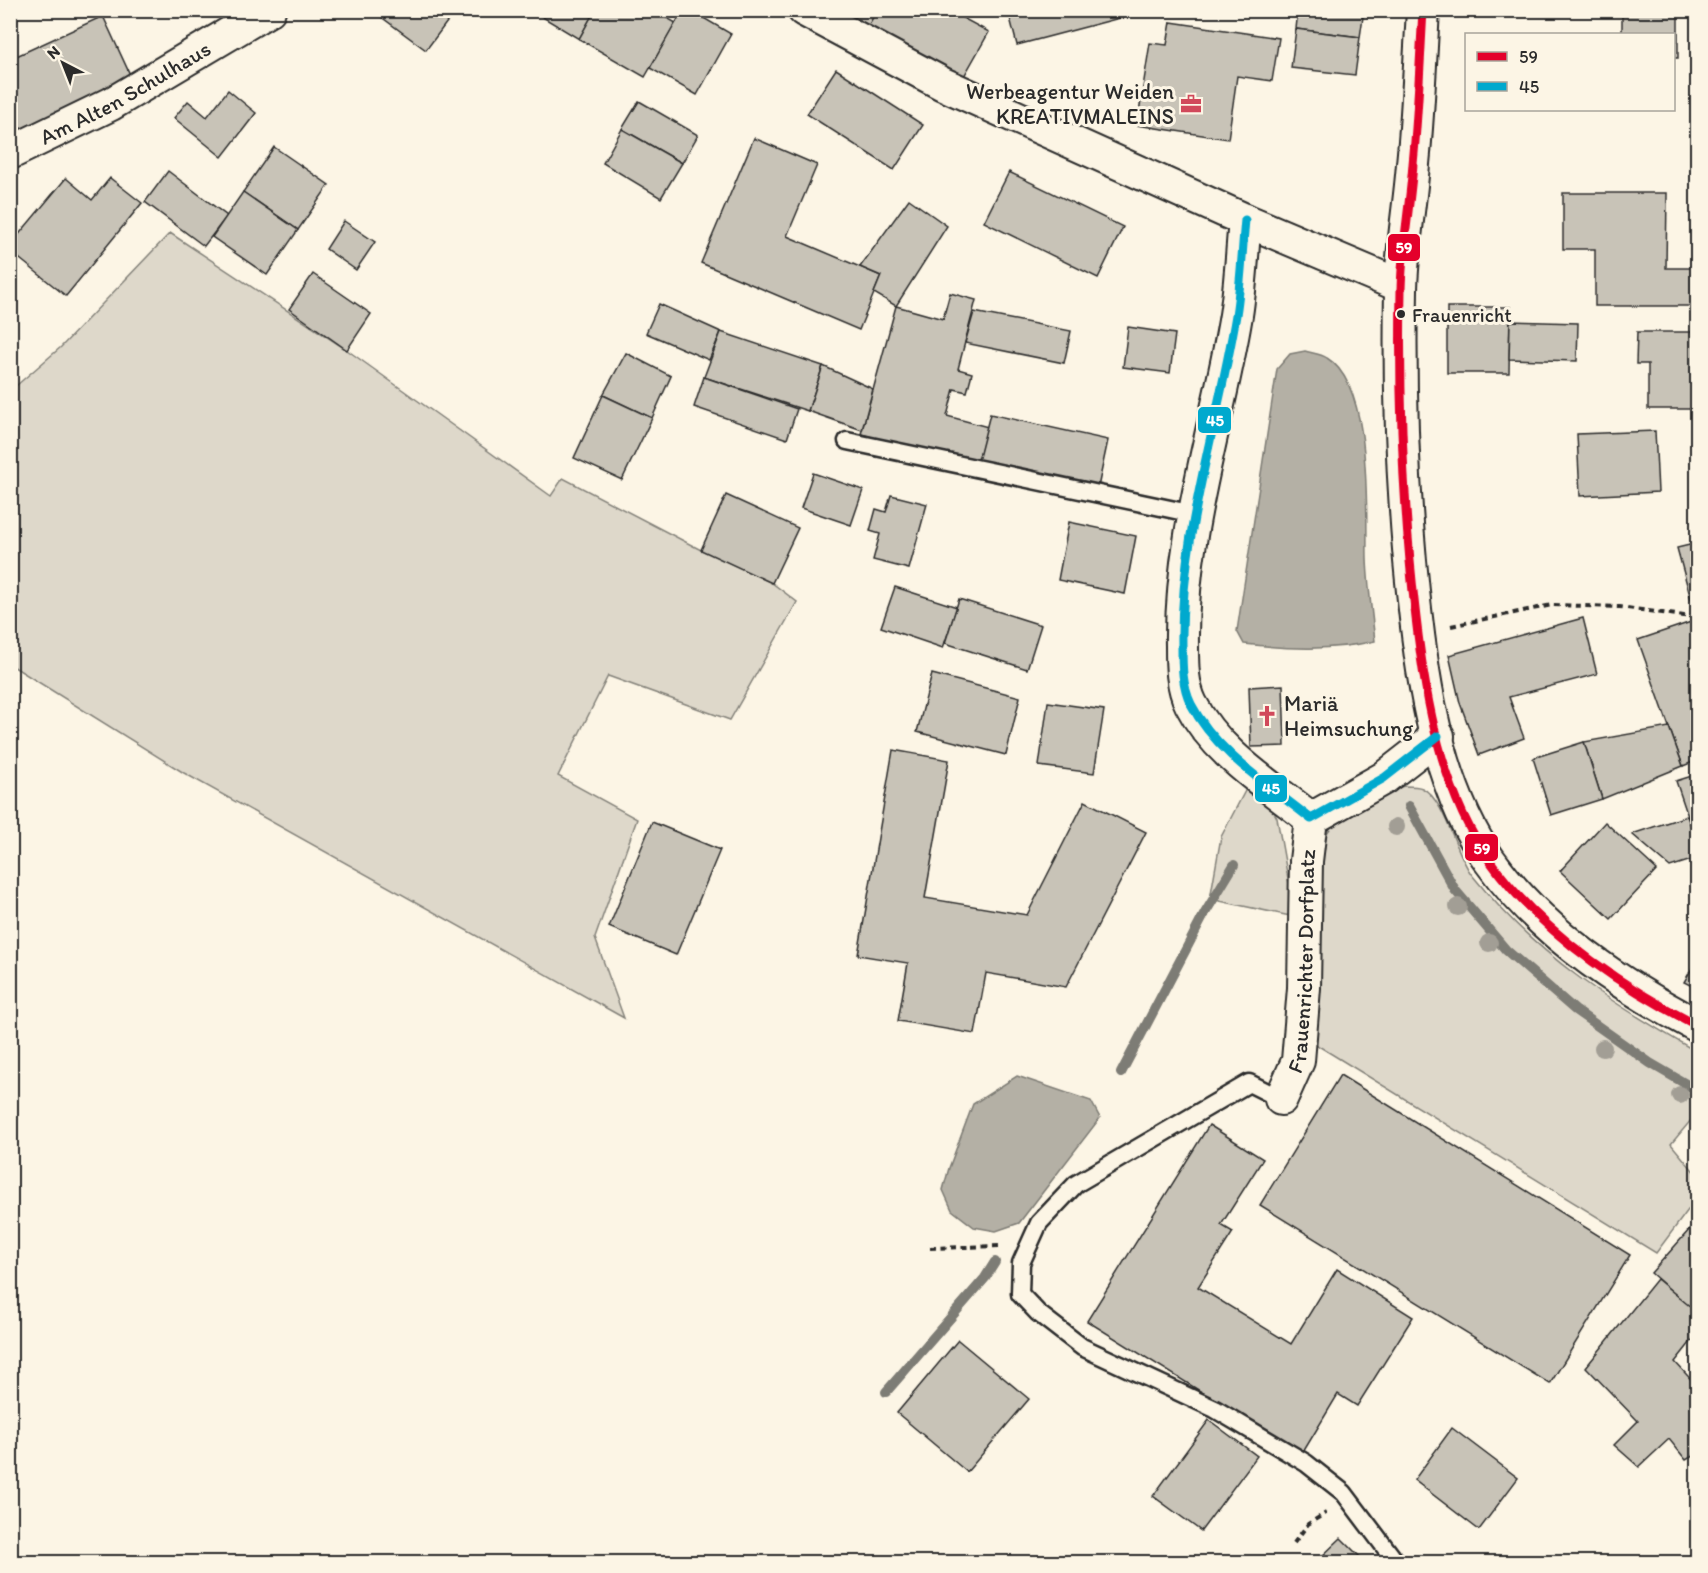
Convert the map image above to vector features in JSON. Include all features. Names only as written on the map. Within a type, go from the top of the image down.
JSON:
[{"type":"street","name":"Am Alten Schulhaus","points":[[10,153],[111,104],[269,10]]},
{"type":"street","points":[[804,10],[944,84],[1245,220],[1401,286]]},
{"type":"street","points":[[1423,10],[1413,164],[1401,286],[1401,425],[1409,560],[1430,708],[1449,775],[1473,834],[1490,861],[1509,884],[1548,925],[1596,963],[1656,1004],[1698,1026]]},
{"type":"street","name":"Frauenrichter Dorfplatz","points":[[1245,220],[1236,314],[1194,514],[1181,618],[1183,671],[1190,701],[1206,729],[1224,748],[1311,819]]},
{"type":"street","name":"Frauenrichter Dorfplatz","points":[[1311,819],[1384,778],[1438,736]]},
{"type":"street","name":"Frauenrichter Dorfplatz","points":[[1281,1099],[1298,1061],[1304,988],[1306,861],[1311,819]]},
{"type":"lane","points":[[848,441],[1194,514]]},
{"type":"lane","points":[[1281,1099],[1249,1083],[1076,1184],[1039,1223],[1021,1263],[1020,1294],[1038,1313],[1083,1347],[1215,1409],[1306,1463],[1344,1492],[1396,1563]]},
{"type":"path","points":[[1418,633],[1552,605],[1620,607],[1698,618]]},
{"type":"path","points":[[930,1248],[1029,1245]]},
{"type":"path","points":[[1294,1543],[1308,1524],[1352,1503]]},
{"type":"shaded area","points":[[170,233],[347,350],[551,496],[563,478],[701,550],[772,583],[797,602],[730,720],[608,676],[558,776],[637,819],[595,938],[624,1018],[184,773],[11,665],[10,391],[61,347]]},
{"type":"shaded area","points":[[1305,351],[1327,358],[1342,373],[1353,394],[1360,421],[1366,482],[1370,600],[1375,641],[1310,648],[1244,644],[1237,631],[1277,369],[1290,354]]},
{"type":"shaded area","points":[[1404,786],[1420,787],[1430,794],[1444,815],[1472,875],[1522,930],[1548,953],[1604,995],[1697,1052],[1697,1123],[1692,1119],[1671,1144],[1697,1175],[1697,1198],[1656,1253],[1312,1042],[1319,845],[1336,821],[1354,805]]},
{"type":"shaded area","points":[[1246,789],[1268,801],[1277,818],[1295,917],[1210,899],[1221,837]]},
{"type":"shaded area","points":[[1017,1076],[1091,1101],[1100,1118],[1019,1223],[996,1231],[974,1227],[952,1210],[943,1190],[949,1168],[973,1104]]},
{"type":"building","points":[[384,10],[456,10],[426,50],[380,16]]},
{"type":"building","points":[[531,10],[595,10],[579,39]]},
{"type":"building","points":[[595,10],[653,10],[676,23],[645,77],[579,39]]},
{"type":"building","points":[[683,10],[690,10],[731,34],[697,95],[650,68]]},
{"type":"building","points":[[820,10],[877,10],[864,34]]},
{"type":"building","points":[[877,10],[948,10],[989,32],[959,85],[864,34]]},
{"type":"building","points":[[1008,10],[1150,10],[1017,45]]},
{"type":"building","points":[[1298,10],[1364,10],[1360,37],[1296,29]]},
{"type":"building","points":[[1622,10],[1678,10],[1678,58],[1675,58],[1675,33],[1622,33]]},
{"type":"building","points":[[103,16],[132,79],[10,135],[10,59]]},
{"type":"building","points":[[1171,22],[1279,38],[1272,81],[1237,76],[1228,139],[1137,125],[1150,43],[1167,45]]},
{"type":"building","points":[[1296,29],[1360,37],[1355,75],[1291,68]]},
{"type":"building","points":[[836,69],[923,125],[894,170],[807,114]]},
{"type":"building","points":[[228,90],[256,113],[222,157],[174,118],[188,101],[207,117]]},
{"type":"building","points":[[639,101],[698,135],[682,163],[622,129]]},
{"type":"building","points":[[622,129],[682,163],[661,198],[603,163]]},
{"type":"building","points":[[754,138],[817,165],[787,236],[881,276],[859,330],[701,263]]},
{"type":"building","points":[[274,147],[329,185],[298,230],[243,192]]},
{"type":"building","points":[[168,171],[227,216],[204,246],[145,202]]},
{"type":"building","points":[[1009,172],[1123,227],[1098,278],[984,222]]},
{"type":"building","points":[[66,178],[92,200],[110,178],[142,203],[66,296],[10,251],[10,245]]},
{"type":"building","points":[[243,192],[298,230],[267,275],[212,237]]},
{"type":"building","points":[[1563,193],[1667,193],[1666,268],[1698,268],[1698,306],[1595,306],[1595,249],[1563,249]]},
{"type":"building","points":[[909,199],[947,226],[896,306],[874,293],[881,276],[860,267]]},
{"type":"building","points":[[344,221],[375,242],[356,270],[326,249]]},
{"type":"building","points":[[313,274],[371,314],[347,350],[289,309]]},
{"type":"building","points":[[950,293],[976,300],[958,369],[972,373],[967,392],[954,389],[947,416],[988,427],[977,465],[861,434],[896,306],[943,319]]},
{"type":"building","points":[[659,304],[721,332],[709,360],[646,333]]},
{"type":"building","points":[[1447,307],[1510,307],[1509,373],[1447,373]]},
{"type":"building","points":[[974,312],[1071,331],[1064,363],[965,343]]},
{"type":"building","points":[[1510,321],[1578,323],[1577,361],[1509,359]]},
{"type":"building","points":[[1128,327],[1175,334],[1170,373],[1123,367]]},
{"type":"building","points":[[721,332],[823,366],[808,411],[704,377]]},
{"type":"building","points":[[1637,332],[1698,332],[1698,409],[1648,409],[1648,364],[1636,364]]},
{"type":"building","points":[[626,353],[671,376],[652,418],[603,395]]},
{"type":"building","points":[[823,366],[873,389],[862,430],[808,411]]},
{"type":"building","points":[[704,377],[797,409],[787,439],[694,407]]},
{"type":"building","points":[[603,395],[652,418],[622,480],[574,458]]},
{"type":"building","points":[[990,414],[1108,440],[1097,492],[977,465]]},
{"type":"building","points":[[1655,431],[1658,492],[1580,496],[1577,434]]},
{"type":"building","points":[[813,473],[863,490],[851,525],[801,508]]},
{"type":"building","points":[[726,495],[798,528],[772,583],[701,550]]},
{"type":"building","points":[[891,495],[927,504],[909,569],[873,560],[880,534],[870,531],[876,509],[886,512]]},
{"type":"building","points":[[1069,522],[1136,536],[1125,594],[1058,580]]},
{"type":"building","points":[[1698,543],[1698,613],[1695,614],[1677,548]]},
{"type":"building","points":[[895,587],[957,607],[943,648],[881,627]]},
{"type":"building","points":[[959,599],[1041,625],[1027,669],[945,643]]},
{"type":"building","points":[[1583,618],[1597,674],[1509,697],[1524,738],[1479,755],[1460,703],[1449,655]]},
{"type":"building","points":[[1694,621],[1698,631],[1698,760],[1683,766],[1638,640]]},
{"type":"building","points":[[932,674],[1020,697],[1006,755],[917,732]]},
{"type":"building","name":"Mariä Heimsuchung","points":[[1283,685],[1285,746],[1251,747],[1249,687]]},
{"type":"building","points":[[1048,702],[1104,710],[1094,773],[1039,766]]},
{"type":"building","points":[[1669,727],[1683,766],[1602,799],[1584,742]]},
{"type":"building","points":[[1584,742],[1602,799],[1551,815],[1533,758]]},
{"type":"building","points":[[893,750],[949,760],[925,898],[1027,915],[1085,801],[1146,832],[1066,987],[986,973],[975,1034],[898,1021],[908,963],[858,955]]},
{"type":"building","points":[[1698,774],[1698,846],[1676,781]]},
{"type":"building","points":[[1687,816],[1698,846],[1698,858],[1670,867],[1632,834]]},
{"type":"building","points":[[652,822],[720,850],[676,955],[609,927]]},
{"type":"building","points":[[1605,822],[1657,870],[1611,919],[1560,871]]},
{"type":"building","points":[[1698,958],[1698,989],[1684,982]]},
{"type":"building","points":[[1340,1075],[1630,1255],[1550,1384],[1260,1205]]},
{"type":"building","points":[[1209,1125],[1263,1159],[1221,1225],[1233,1232],[1198,1287],[1291,1344],[1337,1269],[1413,1317],[1357,1406],[1338,1394],[1302,1454],[1087,1321]]},
{"type":"building","points":[[1698,1220],[1698,1307],[1694,1311],[1651,1273]]},
{"type":"building","points":[[1657,1279],[1698,1313],[1698,1333],[1675,1362],[1698,1387],[1698,1453],[1686,1460],[1669,1439],[1639,1467],[1614,1445],[1638,1421],[1586,1367]]},
{"type":"building","points":[[958,1340],[1029,1399],[967,1472],[897,1413]]},
{"type":"building","points":[[1209,1420],[1257,1456],[1201,1531],[1153,1496]]},
{"type":"building","points":[[1452,1428],[1518,1478],[1479,1530],[1414,1480]]},
{"type":"building","points":[[1341,1538],[1365,1562],[1316,1562]]},
{"type":"waterway","points":[[1409,806],[1455,890],[1506,950],[1575,1010],[1650,1063],[1698,1091]]},
{"type":"waterway","points":[[1121,1073],[1205,913],[1234,865]]},
{"type":"waterway","points":[[886,1392],[985,1278],[995,1262]]},
{"type":"transit line","name":"59","points":[[1423,10],[1415,145],[1402,273],[1401,412],[1405,495],[1416,618],[1438,744],[1459,806],[1473,835],[1510,887],[1533,912],[1584,956],[1640,993],[1698,1026]]},
{"type":"transit line","name":"45","points":[[1245,220],[1236,315],[1193,521],[1187,562],[1182,653],[1183,675],[1188,697],[1202,722],[1229,753],[1311,819],[1384,778],[1438,736]]},
{"type":"place","name":"Werbeagentur Weiden KREATIVMALEINS","points":[[1191,104]]},
{"type":"place","name":"Frauenricht","points":[[1401,314]]},
{"type":"place","name":"Mariä Heimsuchung","points":[[1267,716]]}]
